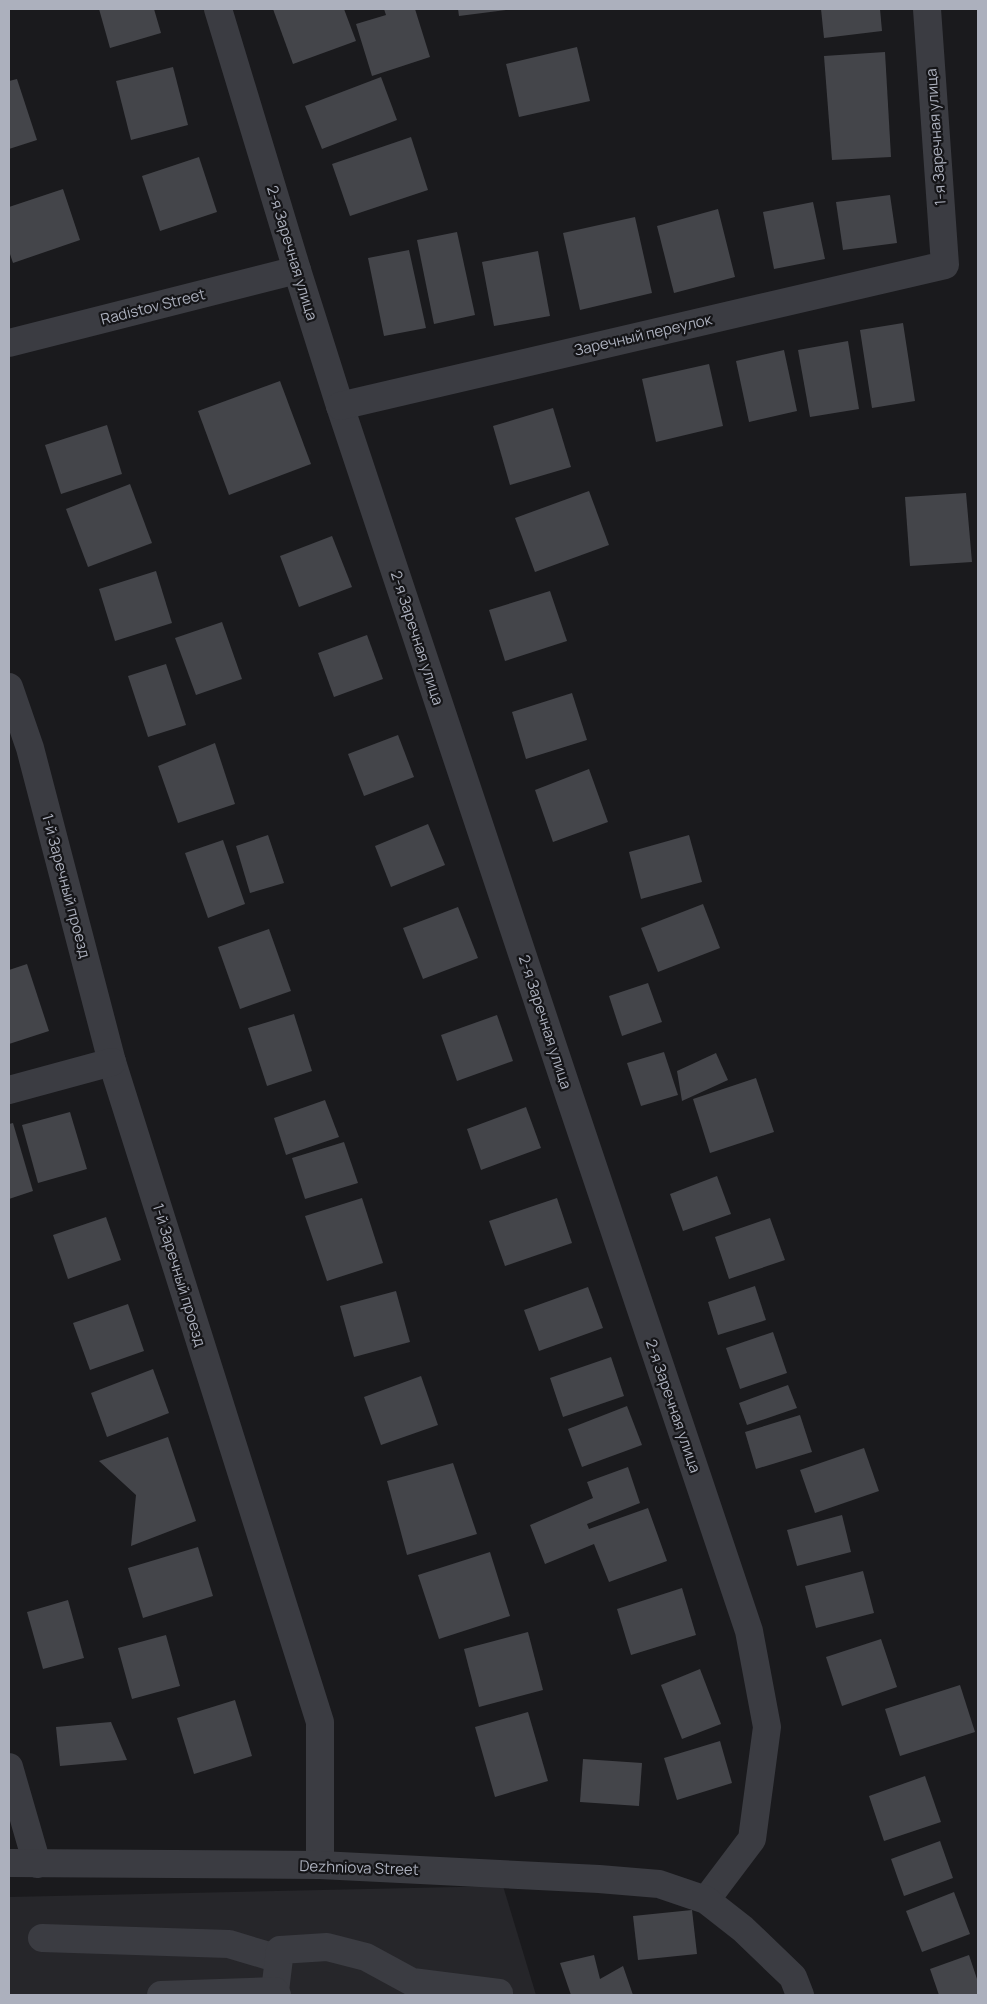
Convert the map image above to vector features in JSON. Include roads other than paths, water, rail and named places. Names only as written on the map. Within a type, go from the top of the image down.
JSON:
[{"type":"street","name":"2-я Заречная улица","points":[[218,9],[340,406],[749,1631],[767,1727],[752,1839],[706,1900]]},
{"type":"street","name":"1-я Заречная улица","points":[[927,9],[945,265]]},
{"type":"street","name":"Заречный переулок","points":[[340,406],[945,265]]},
{"type":"street","name":"Radistov Street","points":[[9,343],[297,270]]},
{"type":"street","name":"1-й Заречный проезд","points":[[9,687],[19,751],[112,1062],[320,1722],[320,1865]]},
{"type":"street","points":[[9,1090],[112,1062]]},
{"type":"street","points":[[9,1767],[37,1864]]},
{"type":"street","name":"Dezhniova Street","points":[[9,1863],[320,1865],[599,1879],[659,1884],[706,1900]]},
{"type":"street","points":[[706,1900],[743,1929],[793,1977],[800,1995]]},
{"type":"street","points":[[42,1938],[229,1944],[279,1959]]},
{"type":"street","points":[[161,1995],[276,1993],[280,1950],[327,1947],[366,1957],[412,1982],[499,1993]]}]
